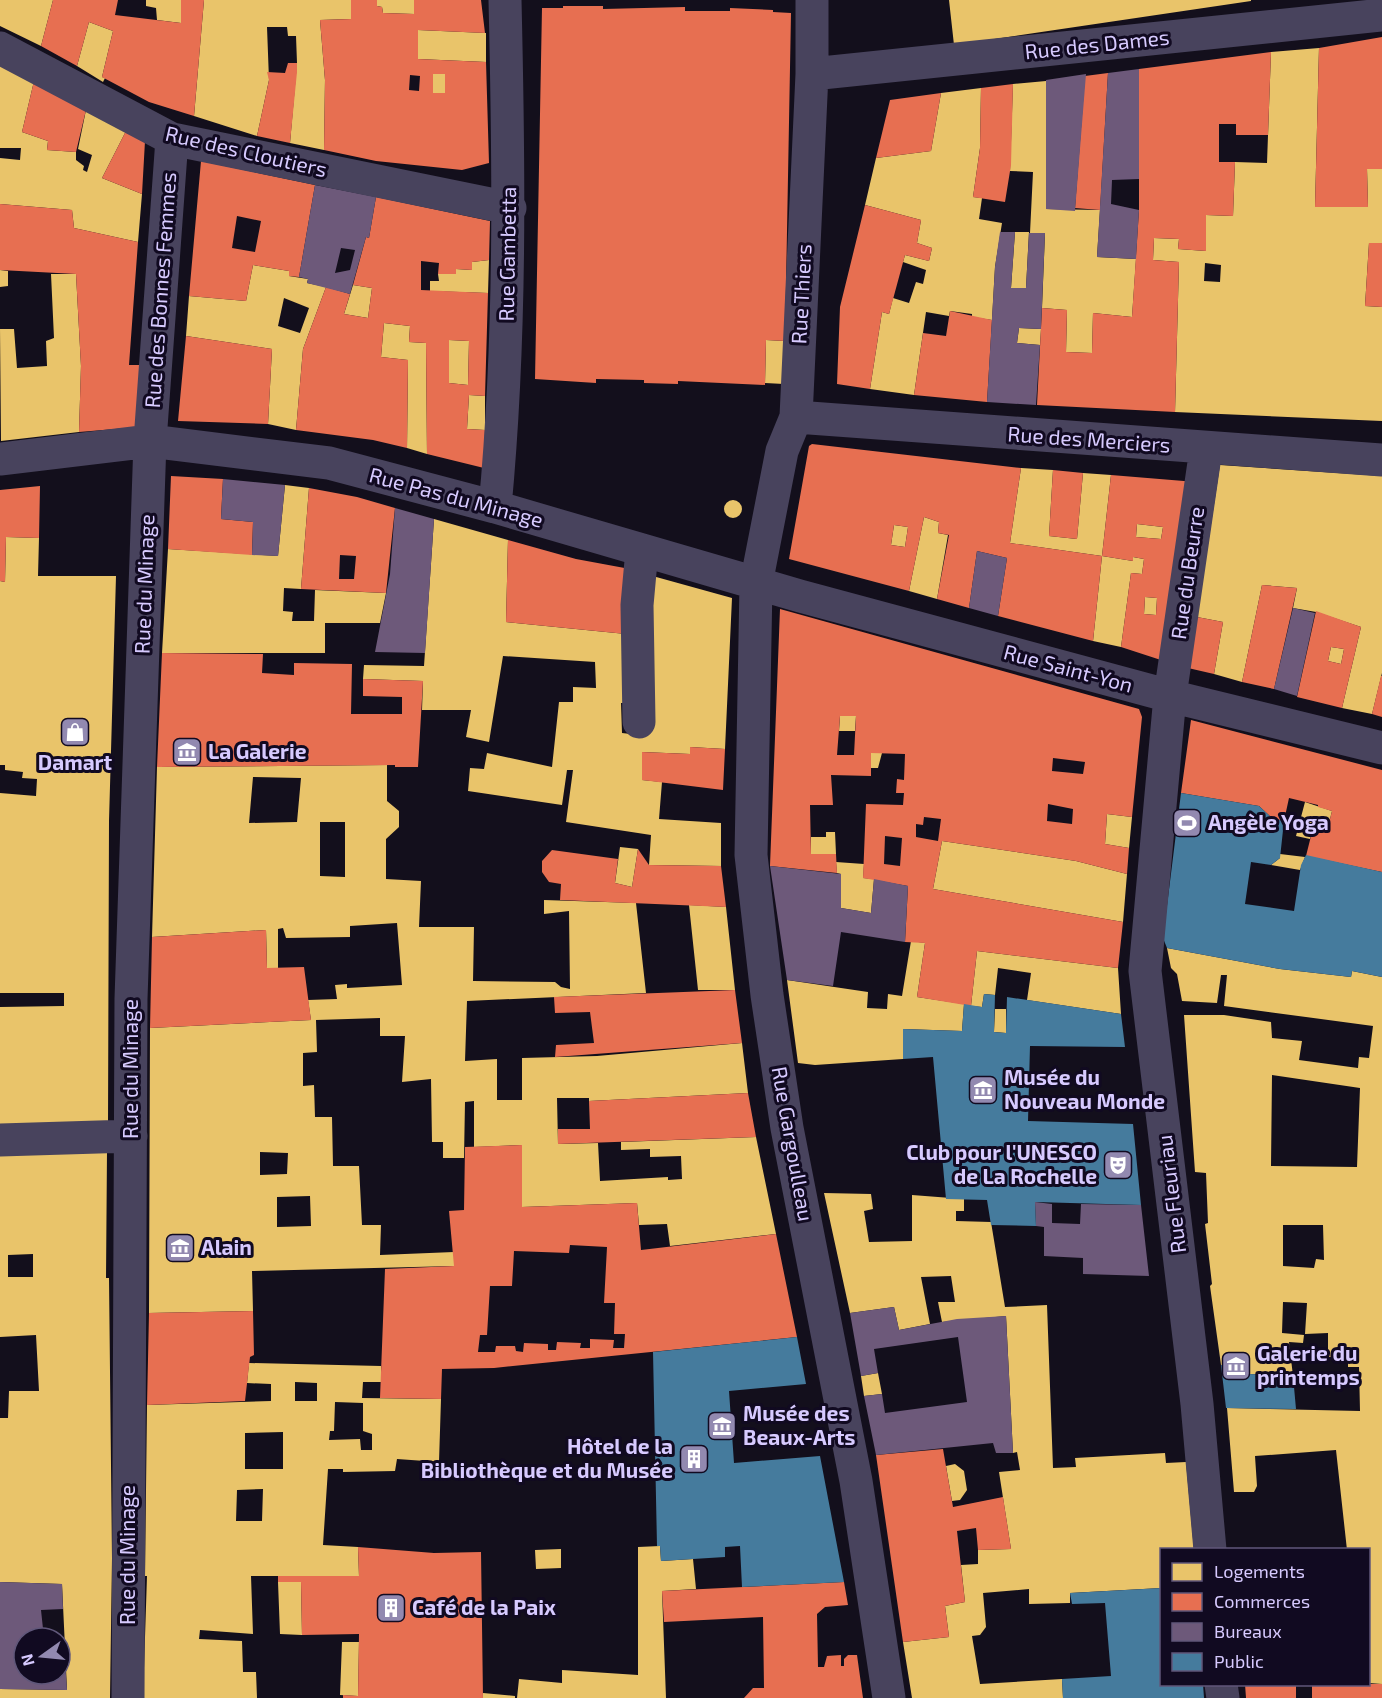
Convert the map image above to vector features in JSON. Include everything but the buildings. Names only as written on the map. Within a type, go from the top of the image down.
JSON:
[{"type":"street","name":"Rue Gambetta","points":[[495,507],[503,421],[510,208],[505,0]]},
{"type":"street","name":"Rue Thiers","points":[[756,584],[782,451],[796,417],[812,74],[812,0]]},
{"type":"street","name":"Rue des Dames","points":[[812,74],[1382,15]]},
{"type":"street","name":"Rue des Cloutiers","points":[[0,48],[172,139],[510,208]]},
{"type":"street","name":"Rue des Bonnes Femmes","points":[[150,441],[172,139]]},
{"type":"street","name":"Rue des Merciers","points":[[796,417],[1206,449],[1382,460]]},
{"type":"street","name":"Rue Pas du Minage","points":[[0,459],[150,441],[329,463],[495,507],[756,584]]},
{"type":"street","name":"Rue du Minage","points":[[128,1698],[131,987],[150,441]]},
{"type":"street","name":"Rue du Beurre","points":[[1170,696],[1206,449]]},
{"type":"street","points":[[639,722],[637,605],[642,550]]},
{"type":"street","name":"Rue Saint-Yon","points":[[756,584],[1170,696],[1382,748]]},
{"type":"street","name":"Rue Gargoulleau","points":[[756,584],[752,855],[767,995],[787,1128],[856,1481],[889,1698]]},
{"type":"street","name":"Rue Fleuriau","points":[[1170,696],[1145,971],[1197,1404],[1210,1548]]},
{"type":"street","points":[[0,1140],[131,1136]]},
{"type":"place","name":"Damart","points":[[75,732]]},
{"type":"place","name":"La Galerie","points":[[187,752]]},
{"type":"place","name":"Angèle Yoga","points":[[1187,823]]},
{"type":"place","name":"Musée du Nouveau Monde","points":[[983,1090]]},
{"type":"place","name":"Club pour l'UNESCO de La Rochelle","points":[[1118,1165]]},
{"type":"place","name":"Alain","points":[[180,1248]]},
{"type":"place","name":"Galerie du printemps","points":[[1236,1366]]},
{"type":"place","name":"Musée des Beaux-Arts","points":[[722,1426]]},
{"type":"place","name":"Hôtel de la Bibliothèque et du Musée","points":[[694,1459]]},
{"type":"place","name":"Café de la Paix","points":[[391,1608]]}]
